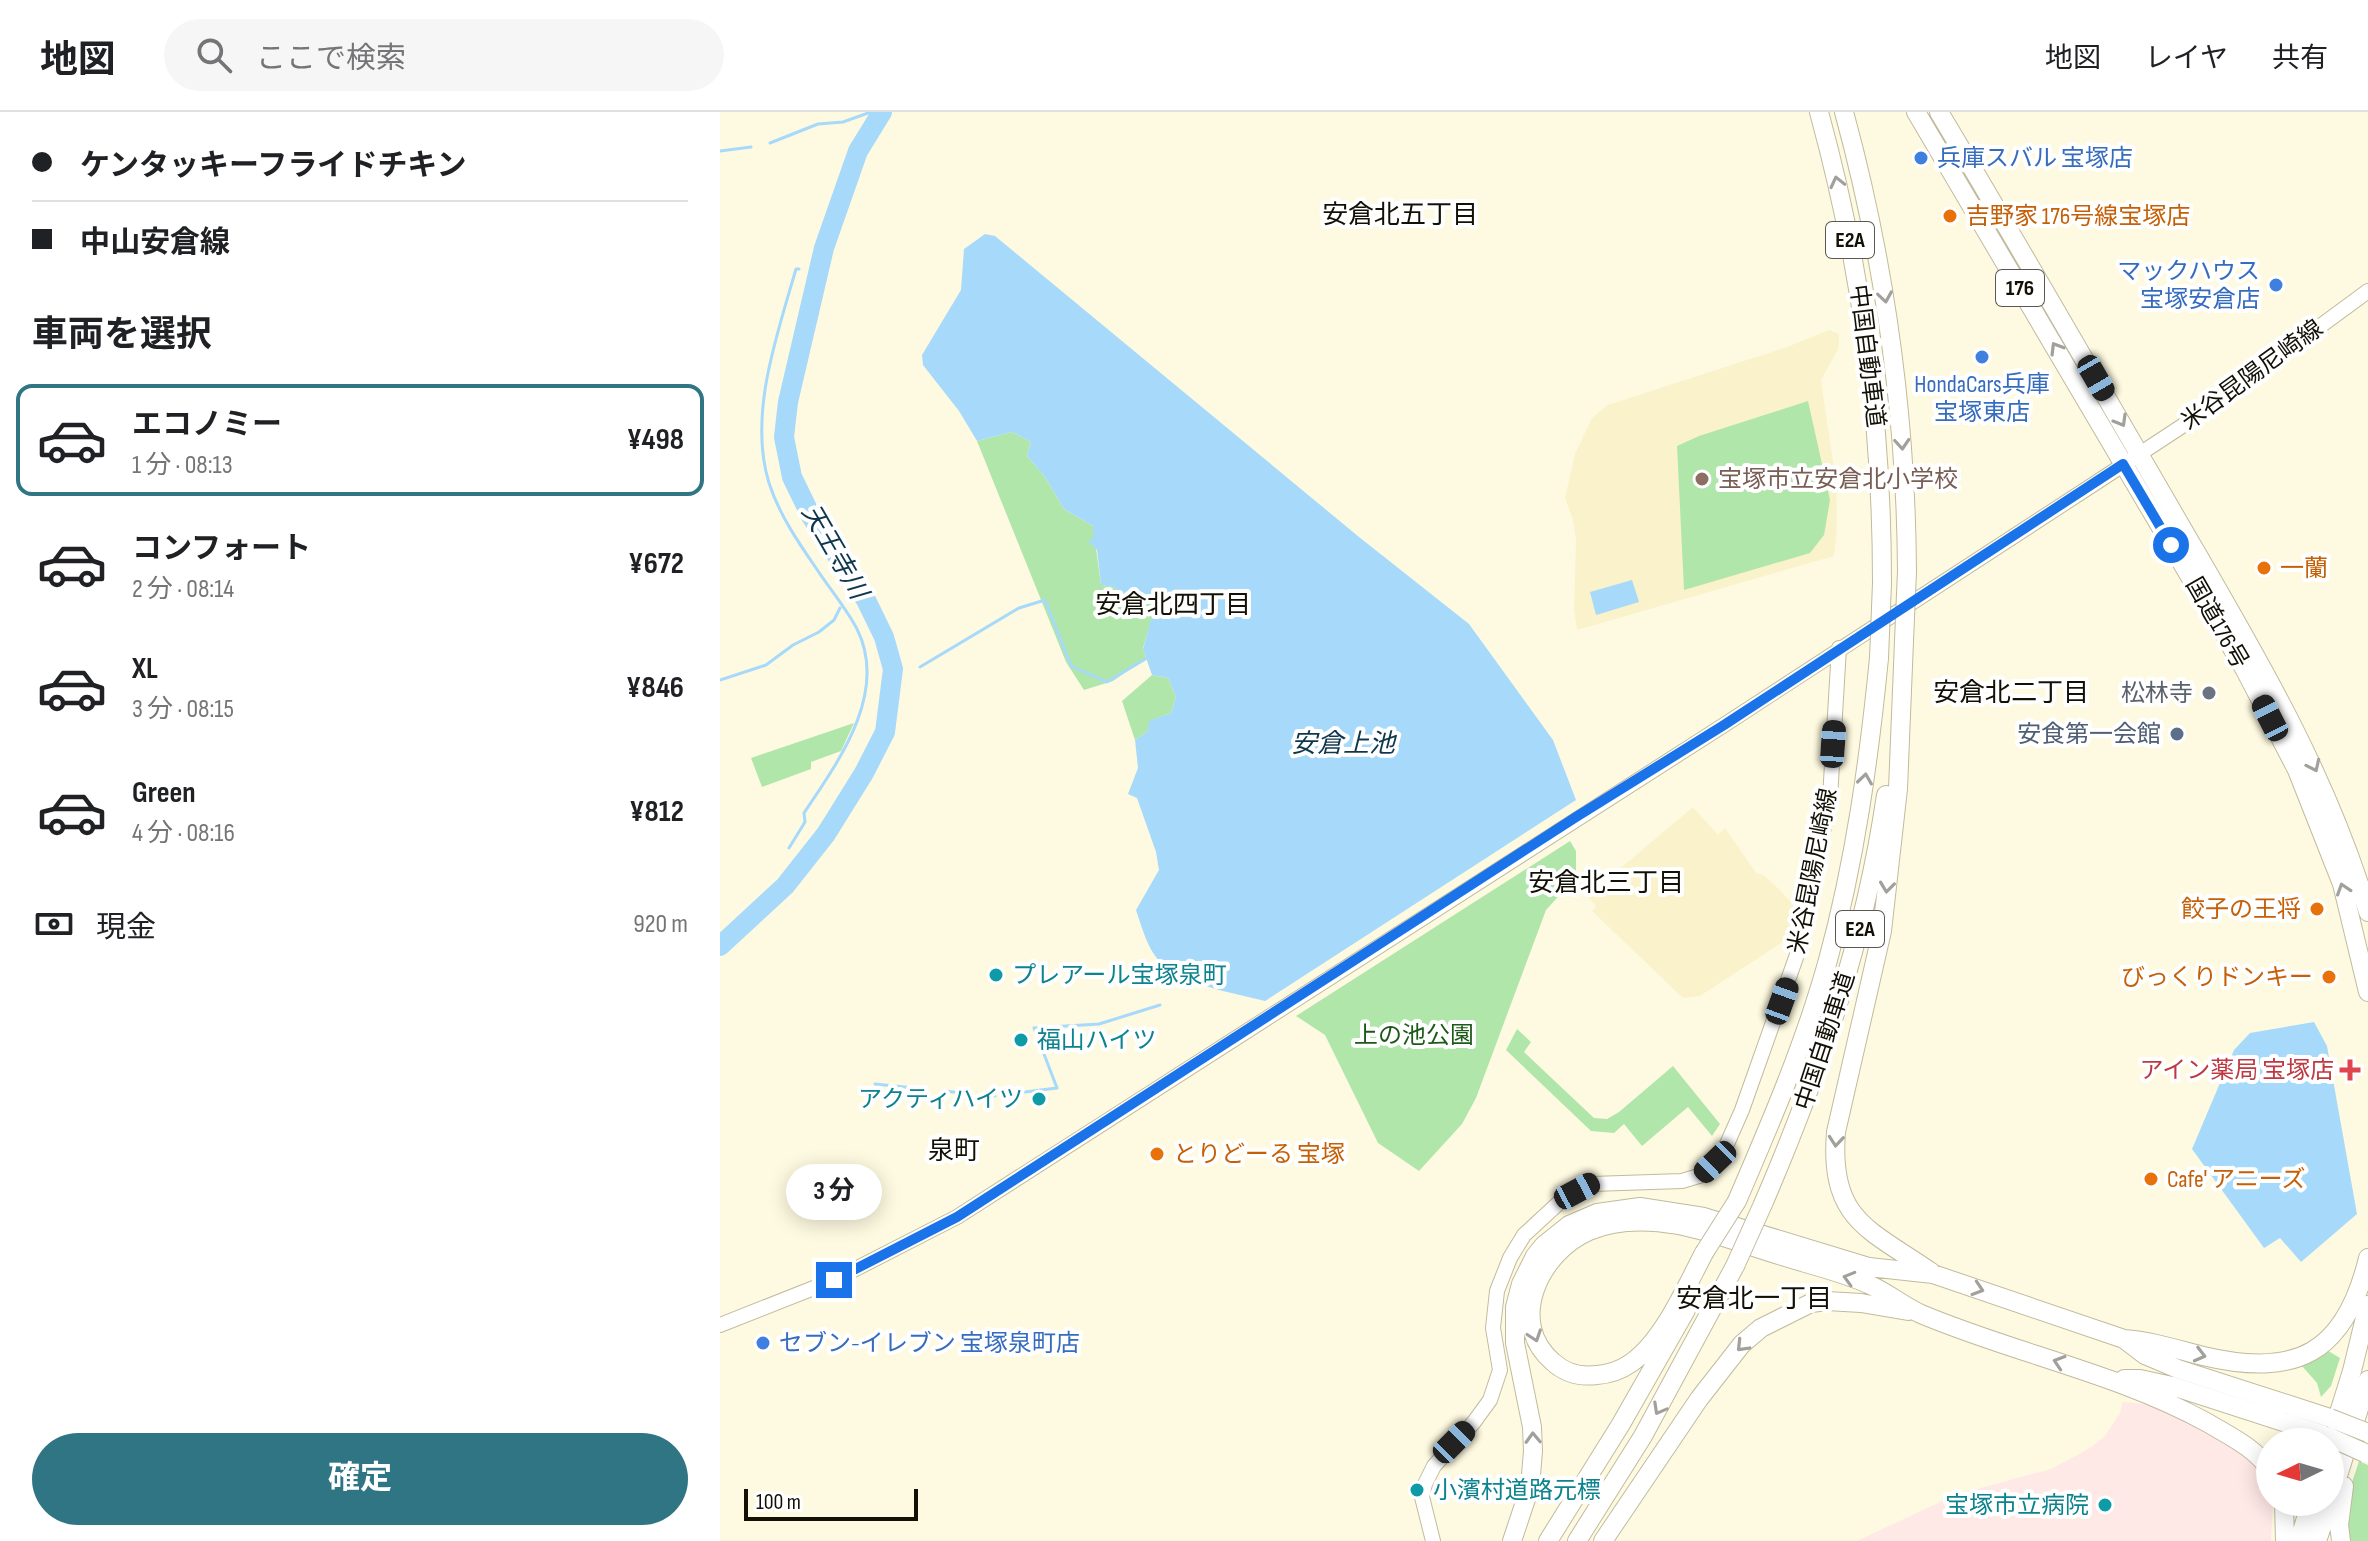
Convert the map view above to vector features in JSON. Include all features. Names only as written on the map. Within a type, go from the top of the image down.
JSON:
[{"type":"highway","name":"中国自動車道","points":[[1548,1541],[1621,1424],[1737,1201],[1805,1034],[1846,889],[1860,809],[1879,658],[1882,583],[1879,448],[1872,369],[1847,224],[1819,112]]},
{"type":"highway","name":"中国自動車道","points":[[1577,1541],[1643,1436],[1735,1266],[1763,1204],[1798,1123],[1828,1039],[1869,894],[1893,746],[1904,641],[1906,508],[1895,366],[1871,220],[1844,112]]},
{"type":"highway","name":"国道176号","points":[[1916,112],[2238,657],[2297,770],[2342,884],[2368,992]]},
{"type":"highway","name":"国道176号","points":[[1939,112],[2229,607],[2313,764],[2346,844],[2368,912]]},
{"type":"highway","points":[[1904,641],[1898,789],[1882,931],[1835,1151],[1840,1190],[1851,1213],[1869,1231],[1933,1274]]},
{"type":"highway","points":[[1512,1541],[1530,1487],[1533,1451],[1531,1416],[1515,1343],[1515,1307],[1521,1284],[1544,1245],[1569,1225],[1609,1210],[1659,1208],[1704,1217],[1869,1267],[1933,1274],[2124,1339],[2151,1341],[2204,1356],[2264,1365],[2303,1357],[2330,1339],[2343,1322],[2368,1258]]},
{"type":"highway","points":[[1709,1255],[1647,1348],[1620,1369],[1590,1376],[1570,1372],[1542,1353],[1535,1341],[1530,1308],[1541,1275],[1560,1249],[1588,1231],[1632,1221],[1691,1228],[1866,1283],[1918,1313],[2005,1345],[2113,1379],[2180,1409],[2244,1444],[2256,1454]]},
{"type":"highway","points":[[1603,1541],[1699,1399],[1742,1344],[1761,1328],[1811,1303],[1827,1301],[1861,1303],[1918,1313]]},
{"type":"highway","points":[[2331,1428],[2352,1371],[2368,1305]]},
{"type":"highway","points":[[2124,1339],[2160,1362],[2319,1428]]},
{"type":"highway","points":[[2113,1379],[2149,1380],[2278,1411]]},
{"type":"highway","points":[[2341,1541],[2340,1509],[2364,1448],[2368,1380]]},
{"type":"highway","points":[[2364,1428],[2368,1400]]},
{"type":"highway","points":[[2344,1430],[2364,1428]]},
{"type":"highway","points":[[2344,1439],[2364,1448]]},
{"type":"highway","points":[[2344,1480],[2364,1448]]},
{"type":"highway","points":[[2284,1516],[2285,1541]]},
{"type":"highway","points":[[2299,1541],[2307,1516]]},
{"type":"highway","points":[[2317,1541],[2325,1516]]},
{"type":"main road","name":"米谷昆陽尼崎線","points":[[1433,1541],[1422,1497],[1425,1484],[1434,1466],[1490,1400],[1500,1370],[1493,1328],[1497,1291],[1510,1258],[1524,1235],[1563,1199],[1592,1184],[1682,1181],[1702,1175],[1727,1144],[1799,949],[1830,798],[1839,648],[2205,411],[2368,291]]},
{"type":"main road","points":[[720,1325],[834,1280],[942,1226],[1724,725],[1839,648]]},
{"type":"shaded area","name":"宝塚市立安倉北小学校","points":[[1829,330],[1839,334],[1838,349],[1821,380],[1836,483],[1834,556],[1577,630],[1574,610],[1576,540],[1565,498],[1575,454],[1592,418],[1608,405],[1787,347]]},
{"type":"shaded area","points":[[1693,807],[1718,835],[1725,828],[1757,874],[1762,874],[1781,891],[1800,913],[1795,934],[1700,996],[1683,998],[1592,911],[1596,906],[1585,894],[1597,880],[1608,888],[1618,877],[1615,873]]},
{"type":"shaded area","points":[[2123,1402],[2156,1405],[2218,1435],[2256,1462],[2256,1516],[2272,1516],[2271,1541],[1857,1541],[1955,1495],[2051,1469],[2090,1448],[2105,1436],[2120,1413]]},
{"type":"green space","points":[[1808,401],[1830,500],[1824,535],[1810,553],[1684,590],[1677,446]]},
{"type":"green space","points":[[1012,432],[1031,442],[1027,456],[1045,477],[1064,509],[1093,526],[1101,585],[1114,587],[1127,598],[1139,593],[1157,602],[1143,648],[1146,658],[1113,681],[1084,690],[1066,662],[977,441]]},
{"type":"green space","points":[[1152,675],[1168,678],[1176,697],[1171,713],[1150,721],[1148,731],[1135,740],[1122,701]]},
{"type":"green space","points":[[854,723],[841,751],[811,762],[811,769],[762,787],[751,758]]},
{"type":"green space","name":"上の池公園","points":[[1570,841],[1576,851],[1576,877],[1546,910],[1476,1098],[1462,1124],[1419,1171],[1378,1143],[1325,1035],[1296,1016]]},
{"type":"green space","points":[[1517,1029],[1531,1042],[1524,1052],[1594,1118],[1607,1119],[1619,1112],[1673,1066],[1720,1124],[1712,1136],[1688,1107],[1642,1146],[1624,1124],[1614,1133],[1591,1131],[1506,1050]]},
{"type":"green space","points":[[2325,1349],[2340,1358],[2331,1386],[2321,1397],[2317,1383],[2302,1366]]},
{"type":"green space","points":[[2359,1461],[2368,1465],[2368,1541],[2348,1541],[2349,1492]]},
{"type":"water","name":"安倉上池","points":[[985,234],[995,236],[1469,624],[1553,740],[1576,800],[1265,1001],[1194,982],[1159,961],[1148,943],[1136,910],[1159,870],[1156,852],[1137,798],[1128,794],[1138,768],[1135,740],[1148,731],[1149,721],[1171,713],[1176,697],[1168,678],[1152,675],[1143,649],[1156,602],[1139,593],[1127,598],[1114,587],[1101,585],[1097,550],[1088,541],[1093,539],[1093,526],[1064,509],[1045,477],[1027,456],[1031,442],[1012,432],[977,441],[959,411],[923,365],[922,355],[961,290],[964,249]]},
{"type":"water","points":[[1632,580],[1639,602],[1596,615],[1590,592]]},
{"type":"water","points":[[2314,1022],[2327,1046],[2357,1214],[2301,1262],[2280,1238],[2264,1248],[2192,1149],[2234,1050],[2250,1033]]},
{"type":"waterway","points":[[770,143],[818,124],[843,122],[879,112]]},
{"type":"waterway","name":"天王寺川","points":[[720,946],[785,886],[826,834],[885,732],[893,669],[884,637],[866,600],[811,516],[792,477],[784,437],[788,402],[824,248],[858,151],[882,112]]},
{"type":"waterway","points":[[720,151],[751,147]]},
{"type":"waterway","points":[[789,848],[805,822],[804,813],[831,772],[855,726],[867,678],[865,653],[857,629],[784,517],[769,483],[763,457],[763,403],[768,375],[796,269],[799,269]]},
{"type":"waterway","name":"天王寺川","points":[[811,269],[819,269]]},
{"type":"waterway","points":[[920,667],[1019,608],[1045,600],[1071,666],[1107,682],[1147,658]]},
{"type":"waterway","points":[[720,680],[766,665],[793,645],[819,632],[834,620],[840,608]]},
{"type":"waterway","name":"天王寺川","points":[[893,669],[898,669]]},
{"type":"waterway","points":[[1017,1093],[1057,1088],[1034,1028],[1099,1024],[1160,1005]]},
{"type":"waterway","points":[[875,1084],[924,1089]]},
{"type":"waterway","points":[[943,1091],[963,1093]]},
{"type":"waterway","points":[[987,1095],[995,1096]]},
{"type":"place","name":"兵庫スバル 宝塚店","points":[[1921,158]]},
{"type":"place","name":"吉野家 176号線宝塚店","points":[[1950,216]]},
{"type":"place","name":"マックハウス 宝塚安倉店","points":[[2276,285]]},
{"type":"place","name":"HondaCars兵庫 宝塚東店","points":[[1982,357]]},
{"type":"place","name":"宝塚市立安倉北小学校","points":[[1702,479]]},
{"type":"place","name":"一蘭","points":[[2264,568]]},
{"type":"place","name":"松林寺","points":[[2209,693]]},
{"type":"place","name":"安食第一会館","points":[[2177,734]]},
{"type":"place","name":"餃子の王将","points":[[2317,909]]},
{"type":"place","name":"プレアール宝塚泉町","points":[[996,975]]},
{"type":"place","name":"びっくりドンキー","points":[[2329,977]]},
{"type":"place","name":"福山ハイツ","points":[[1021,1040]]},
{"type":"place","name":"アイン薬局 宝塚店","points":[[2350,1070]]},
{"type":"place","name":"アクティハイツ","points":[[1039,1099]]},
{"type":"place","name":"とりどーる 宝塚","points":[[1157,1154]]},
{"type":"place","name":"Cafe' アニーズ","points":[[2151,1179]]},
{"type":"place","name":"セブン-イレブン 宝塚泉町店","points":[[763,1343]]},
{"type":"place","name":"小濱村道路元標","points":[[1417,1490]]},
{"type":"place","name":"宝塚市立病院","points":[[2105,1505]]},
{"type":"district","name":"安倉北五丁目","points":[[1400,215]]},
{"type":"district","name":"安倉北四丁目","points":[[1173,605]]},
{"type":"district","name":"安倉北二丁目","points":[[2011,693]]},
{"type":"district","name":"安倉北三丁目","points":[[1606,883]]},
{"type":"district","name":"泉町","points":[[954,1151]]},
{"type":"district","name":"安倉北一丁目","points":[[1754,1299]]},
{"type":"route","points":[[834,1280],[957,1217],[1576,817],[1724,725],[2123,464],[2171,545]]}]
